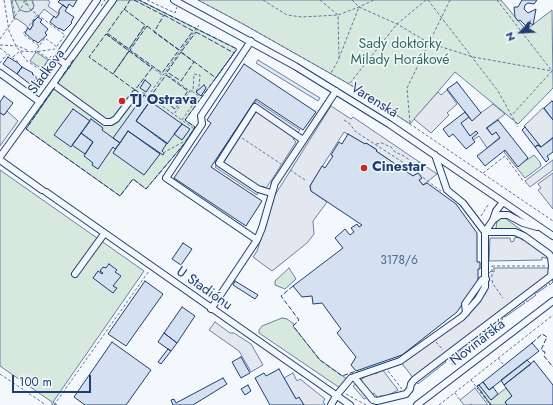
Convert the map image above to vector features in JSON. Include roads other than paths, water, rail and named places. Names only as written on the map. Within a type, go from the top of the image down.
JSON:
[{"type":"street","points":[[66,65],[57,58],[97,0]]},
{"type":"street","name":"Sládkova","points":[[0,159],[113,0]]},
{"type":"street","name":"Varenská","points":[[177,1],[251,41],[336,91],[389,124],[545,230]]},
{"type":"street","points":[[93,6],[104,13]]},
{"type":"street","points":[[251,41],[202,116],[202,124],[166,178],[256,240]]},
{"type":"street","points":[[0,73],[40,102]]},
{"type":"street","points":[[53,84],[104,122],[112,122],[116,119],[135,94]]},
{"type":"street","points":[[211,309],[256,240],[262,228],[274,183],[336,91]]},
{"type":"street","points":[[271,193],[258,189],[219,163],[255,108],[303,140]]},
{"type":"street","points":[[435,155],[447,190],[463,203],[486,232]]},
{"type":"street","name":"U Stadiónu","points":[[0,159],[104,234],[350,405]]},
{"type":"street","points":[[331,405],[336,396],[354,377],[398,362],[466,312],[482,294],[486,279],[486,232],[496,211],[503,202]]},
{"type":"street","points":[[493,220],[500,215],[508,214],[523,223],[545,230],[553,237]]},
{"type":"street","points":[[354,377],[374,400],[377,401],[406,394],[414,380],[551,276],[552,257],[550,254],[524,236],[515,232],[486,232]]},
{"type":"street","points":[[75,274],[104,234]]},
{"type":"street","name":"Novinářská","points":[[417,405],[553,300]]},
{"type":"place","name":"TJ Ostrava","points":[[122,101]]},
{"type":"place","name":"Cinestar","points":[[364,168]]},
{"type":"park label","name":"Sady doktorky Milady Horákové","points":[[400,54]]}]
